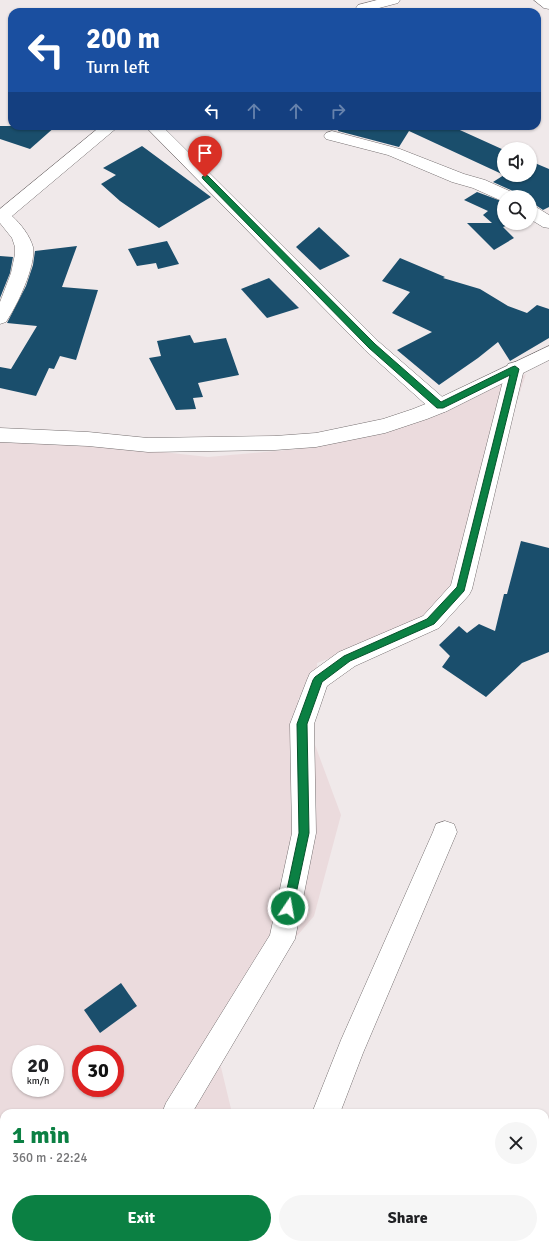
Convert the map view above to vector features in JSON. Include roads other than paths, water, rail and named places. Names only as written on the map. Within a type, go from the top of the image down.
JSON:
[{"type":"street","points":[[363,8],[393,0]]},
{"type":"street","points":[[541,0],[549,5]]},
{"type":"street","points":[[0,318],[13,293],[21,271],[24,248],[14,226],[1,215],[106,130]]},
{"type":"street","points":[[157,130],[372,346],[440,406]]},
{"type":"street","points":[[332,136],[394,152],[497,192]]},
{"type":"street","points":[[537,215],[549,223]]},
{"type":"street","points":[[0,435],[88,439],[148,444],[275,443],[316,440],[385,426],[440,406],[549,352]]},
{"type":"street","points":[[178,1109],[282,939],[304,833],[302,724],[318,680],[347,659],[430,622],[461,589],[515,369]]},
{"type":"street","points":[[328,1109],[351,1050],[445,832]]}]
